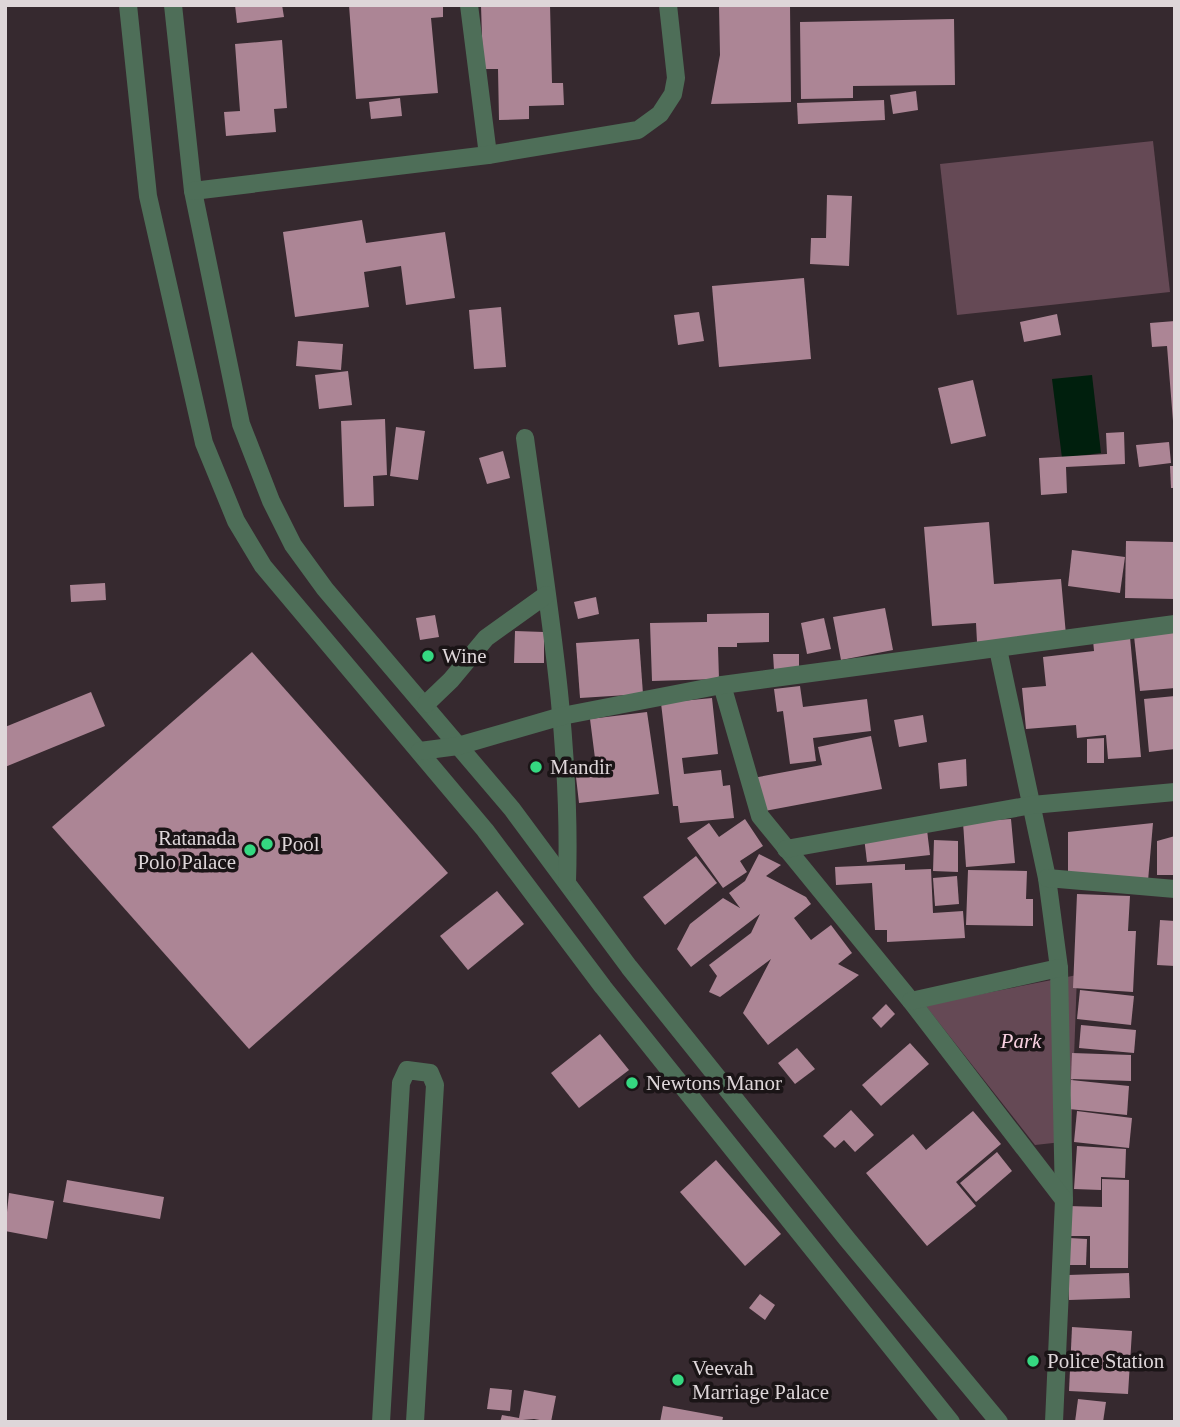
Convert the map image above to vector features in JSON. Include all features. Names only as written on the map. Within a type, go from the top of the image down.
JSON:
[{"type":"street","points":[[128,5],[148,196],[204,443],[236,521],[262,566],[485,830],[603,987],[951,1422]]},
{"type":"street","points":[[173,5],[193,191],[241,424],[271,501],[293,545],[325,589],[426,704],[512,809],[629,967],[999,1422]]},
{"type":"street","points":[[469,5],[488,155]]},
{"type":"street","points":[[193,191],[488,155],[638,130],[660,114],[673,94],[676,78],[668,5]]},
{"type":"street","points":[[525,438],[562,716],[569,824],[567,882]]},
{"type":"street","points":[[426,704],[451,680],[486,638],[546,595]]},
{"type":"street","points":[[420,751],[458,746],[562,716],[722,685],[1175,624]]},
{"type":"street","points":[[999,649],[1047,878],[1059,968],[1064,1200],[1054,1422]]},
{"type":"street","points":[[722,685],[760,816],[911,1001],[1064,1200]]},
{"type":"street","points":[[786,849],[1032,805],[1175,792]]},
{"type":"street","points":[[1047,878],[1175,889]]},
{"type":"street","points":[[911,1001],[1059,968]]},
{"type":"street","points":[[381,1422],[401,1083],[407,1070],[418,1069],[430,1073],[435,1085],[415,1422]]},
{"type":"green space","points":[[1153,141],[1170,292],[957,315],[940,164]]},
{"type":"green space","name":"Park","points":[[1077,975],[1071,1141],[1035,1145],[925,1005]]},
{"type":"shaded area","points":[[1092,375],[1101,453],[1062,458],[1052,379]]},
{"type":"building","points":[[235,5],[282,5],[284,17],[237,23]]},
{"type":"building","points":[[349,5],[443,5],[443,17],[431,18],[438,93],[356,99]]},
{"type":"building","points":[[481,5],[550,5],[552,83],[563,83],[564,105],[529,106],[529,119],[499,120],[498,69],[483,69]]},
{"type":"building","points":[[719,5],[790,5],[791,102],[711,104],[720,55]]},
{"type":"building","points":[[954,19],[955,85],[853,86],[853,98],[801,99],[800,22]]},
{"type":"building","points":[[282,40],[287,108],[274,109],[276,132],[226,136],[224,112],[240,111],[235,44]]},
{"type":"building","points":[[916,91],[918,110],[893,114],[890,95]]},
{"type":"building","points":[[400,98],[402,116],[371,119],[369,102]]},
{"type":"building","points":[[884,100],[885,120],[798,124],[797,103]]},
{"type":"building","points":[[827,195],[852,196],[849,266],[810,264],[811,238],[826,238]]},
{"type":"building","points":[[362,220],[366,243],[445,232],[455,298],[406,305],[401,266],[364,272],[369,307],[295,317],[283,232]]},
{"type":"building","points":[[804,278],[811,359],[719,367],[712,286]]},
{"type":"building","points":[[501,307],[506,367],[474,369],[469,310]]},
{"type":"building","points":[[699,312],[704,341],[678,345],[674,315]]},
{"type":"building","points":[[1057,314],[1061,335],[1024,342],[1020,322]]},
{"type":"building","points":[[1175,321],[1173,421],[1167,346],[1152,347],[1150,323]]},
{"type":"building","points":[[298,341],[343,344],[341,370],[296,366]]},
{"type":"building","points":[[348,371],[352,405],[319,409],[315,375]]},
{"type":"building","points":[[973,380],[986,436],[951,444],[938,388]]},
{"type":"building","points":[[385,419],[387,475],[373,476],[374,506],[344,507],[341,421]]},
{"type":"building","points":[[396,427],[425,431],[418,480],[390,476]]},
{"type":"building","points":[[1124,432],[1125,464],[1066,467],[1067,493],[1041,495],[1039,458],[1107,454],[1106,433]]},
{"type":"building","points":[[1169,442],[1171,463],[1139,467],[1136,445]]},
{"type":"building","points":[[503,451],[510,478],[487,484],[479,458]]},
{"type":"building","points":[[1170,466],[1175,466],[1175,488],[1171,488]]},
{"type":"building","points":[[989,522],[994,584],[1061,579],[1066,635],[977,642],[976,623],[932,626],[924,527]]},
{"type":"building","points":[[1126,541],[1175,542],[1175,599],[1125,598]]},
{"type":"building","points":[[1072,550],[1125,557],[1120,593],[1068,586]]},
{"type":"building","points":[[105,583],[106,600],[71,602],[70,585]]},
{"type":"building","points":[[596,597],[599,614],[578,619],[574,602]]},
{"type":"building","points":[[885,608],[893,650],[841,660],[833,617]]},
{"type":"building","points":[[769,613],[769,642],[737,643],[737,647],[718,647],[719,679],[652,681],[650,623],[707,622],[707,614]]},
{"type":"building","points":[[435,615],[439,637],[420,640],[416,618]]},
{"type":"building","points":[[824,618],[831,649],[807,654],[801,623]]},
{"type":"building","points":[[515,631],[544,632],[544,663],[514,663]]},
{"type":"building","points":[[1175,632],[1175,688],[1140,691],[1134,636]]},
{"type":"building","points":[[1130,637],[1141,757],[1108,759],[1106,735],[1077,738],[1076,725],[1026,729],[1022,688],[1046,686],[1043,657],[1094,651],[1093,640]]},
{"type":"building","points":[[639,639],[643,694],[580,698],[576,643]]},
{"type":"building","name":"Ratanada Polo Palace","points":[[252,652],[448,873],[249,1049],[52,827]]},
{"type":"building","points":[[773,654],[799,654],[799,669],[774,670]]},
{"type":"building","points":[[800,686],[803,707],[867,699],[871,731],[813,738],[816,761],[790,764],[783,711],[777,712],[774,689]]},
{"type":"building","points":[[91,692],[105,726],[5,767],[5,727]]},
{"type":"building","points":[[1175,696],[1175,749],[1149,752],[1144,699]]},
{"type":"building","points":[[712,698],[718,754],[682,758],[684,774],[721,770],[723,786],[730,785],[734,818],[680,823],[678,806],[673,806],[661,703]]},
{"type":"building","points":[[647,712],[659,794],[579,803],[576,777],[597,774],[590,719]]},
{"type":"building","points":[[923,715],[927,742],[899,747],[894,720]]},
{"type":"building","points":[[871,736],[882,789],[760,812],[753,778],[822,765],[818,747]]},
{"type":"building","points":[[1104,738],[1104,763],[1087,763],[1087,739]]},
{"type":"building","points":[[966,759],[967,786],[940,789],[938,763]]},
{"type":"building","points":[[745,819],[763,846],[740,861],[747,872],[723,888],[687,838],[709,823],[719,837]]},
{"type":"building","points":[[1011,819],[1015,863],[966,867],[963,822]]},
{"type":"building","points":[[1153,823],[1148,881],[1068,875],[1068,832]]},
{"type":"building","points":[[927,830],[930,855],[867,862],[864,837]]},
{"type":"building","points":[[1175,836],[1175,875],[1157,875],[1157,841]]},
{"type":"building","points":[[934,840],[958,841],[958,872],[933,871]]},
{"type":"building","points":[[759,854],[781,865],[766,876],[806,897],[811,904],[794,918],[811,940],[831,925],[852,953],[838,964],[859,975],[768,1045],[743,1013],[771,959],[720,997],[709,992],[717,976],[709,965],[751,933],[760,914],[691,967],[677,949],[690,924],[723,898],[740,908],[729,893],[745,881]]},
{"type":"building","points":[[696,856],[717,883],[665,925],[643,897]]},
{"type":"building","points":[[905,864],[905,870],[931,869],[933,913],[963,911],[965,938],[887,942],[887,930],[875,930],[872,883],[836,885],[835,867]]},
{"type":"building","points":[[968,870],[1027,871],[1026,899],[1033,899],[1033,926],[966,925]]},
{"type":"building","points":[[957,876],[959,904],[935,906],[933,878]]},
{"type":"building","points":[[497,891],[524,924],[468,970],[440,936]]},
{"type":"building","points":[[1077,894],[1130,896],[1128,931],[1136,931],[1133,992],[1073,988]]},
{"type":"building","points":[[1160,920],[1175,921],[1175,966],[1157,965]]},
{"type":"building","points":[[1080,990],[1134,996],[1131,1025],[1077,1019]]},
{"type":"building","points":[[886,1004],[895,1014],[881,1028],[872,1018]]},
{"type":"building","points":[[1081,1025],[1136,1030],[1134,1053],[1079,1048]]},
{"type":"building","points":[[600,1034],[629,1070],[579,1108],[551,1073]]},
{"type":"building","points":[[910,1043],[929,1064],[881,1106],[862,1085]]},
{"type":"building","points":[[797,1048],[815,1069],[795,1084],[778,1063]]},
{"type":"building","points":[[1072,1053],[1131,1055],[1131,1081],[1071,1079]]},
{"type":"building","points":[[1071,1080],[1129,1086],[1127,1115],[1069,1109]]},
{"type":"building","points":[[851,1110],[874,1135],[855,1152],[844,1140],[835,1148],[823,1136]]},
{"type":"building","points":[[973,1111],[1001,1144],[956,1182],[976,1206],[927,1246],[866,1173],[913,1134],[926,1150]]},
{"type":"building","points":[[1077,1111],[1132,1118],[1129,1148],[1074,1142]]},
{"type":"building","points":[[1077,1146],[1126,1149],[1125,1178],[1101,1177],[1101,1190],[1074,1189]]},
{"type":"building","points":[[997,1152],[1012,1171],[976,1202],[960,1183]]},
{"type":"building","points":[[716,1160],[781,1234],[745,1266],[680,1192]]},
{"type":"building","points":[[1102,1179],[1129,1180],[1128,1268],[1090,1268],[1090,1236],[1068,1236],[1068,1206],[1102,1207]]},
{"type":"building","points":[[67,1180],[164,1197],[160,1219],[63,1202]]},
{"type":"building","points":[[9,1193],[54,1201],[47,1239],[5,1231]]},
{"type":"building","points":[[1069,1238],[1087,1239],[1086,1265],[1068,1265]]},
{"type":"building","points":[[1129,1273],[1130,1298],[1069,1300],[1068,1275]]},
{"type":"building","points":[[760,1294],[775,1305],[765,1320],[749,1308]]},
{"type":"building","points":[[1072,1327],[1132,1331],[1128,1394],[1069,1391]]},
{"type":"building","points":[[490,1388],[512,1390],[510,1411],[487,1409]]},
{"type":"building","points":[[524,1390],[556,1396],[551,1422],[534,1419],[500,1422],[502,1415],[519,1418]]},
{"type":"building","points":[[1078,1399],[1106,1402],[1103,1422],[1075,1422]]},
{"type":"building","points":[[663,1406],[723,1417],[722,1422],[660,1422]]},
{"type":"place","name":"Wine","points":[[428,656]]},
{"type":"place","name":"Mandir","points":[[536,767]]},
{"type":"place","name":"Pool","points":[[267,844]]},
{"type":"place","name":"Ratanada Polo Palace","points":[[250,850]]},
{"type":"place","name":"Newtons Manor","points":[[632,1083]]},
{"type":"place","name":"Police Station","points":[[1033,1361]]},
{"type":"place","name":"Veevah Marriage Palace","points":[[678,1380]]}]
